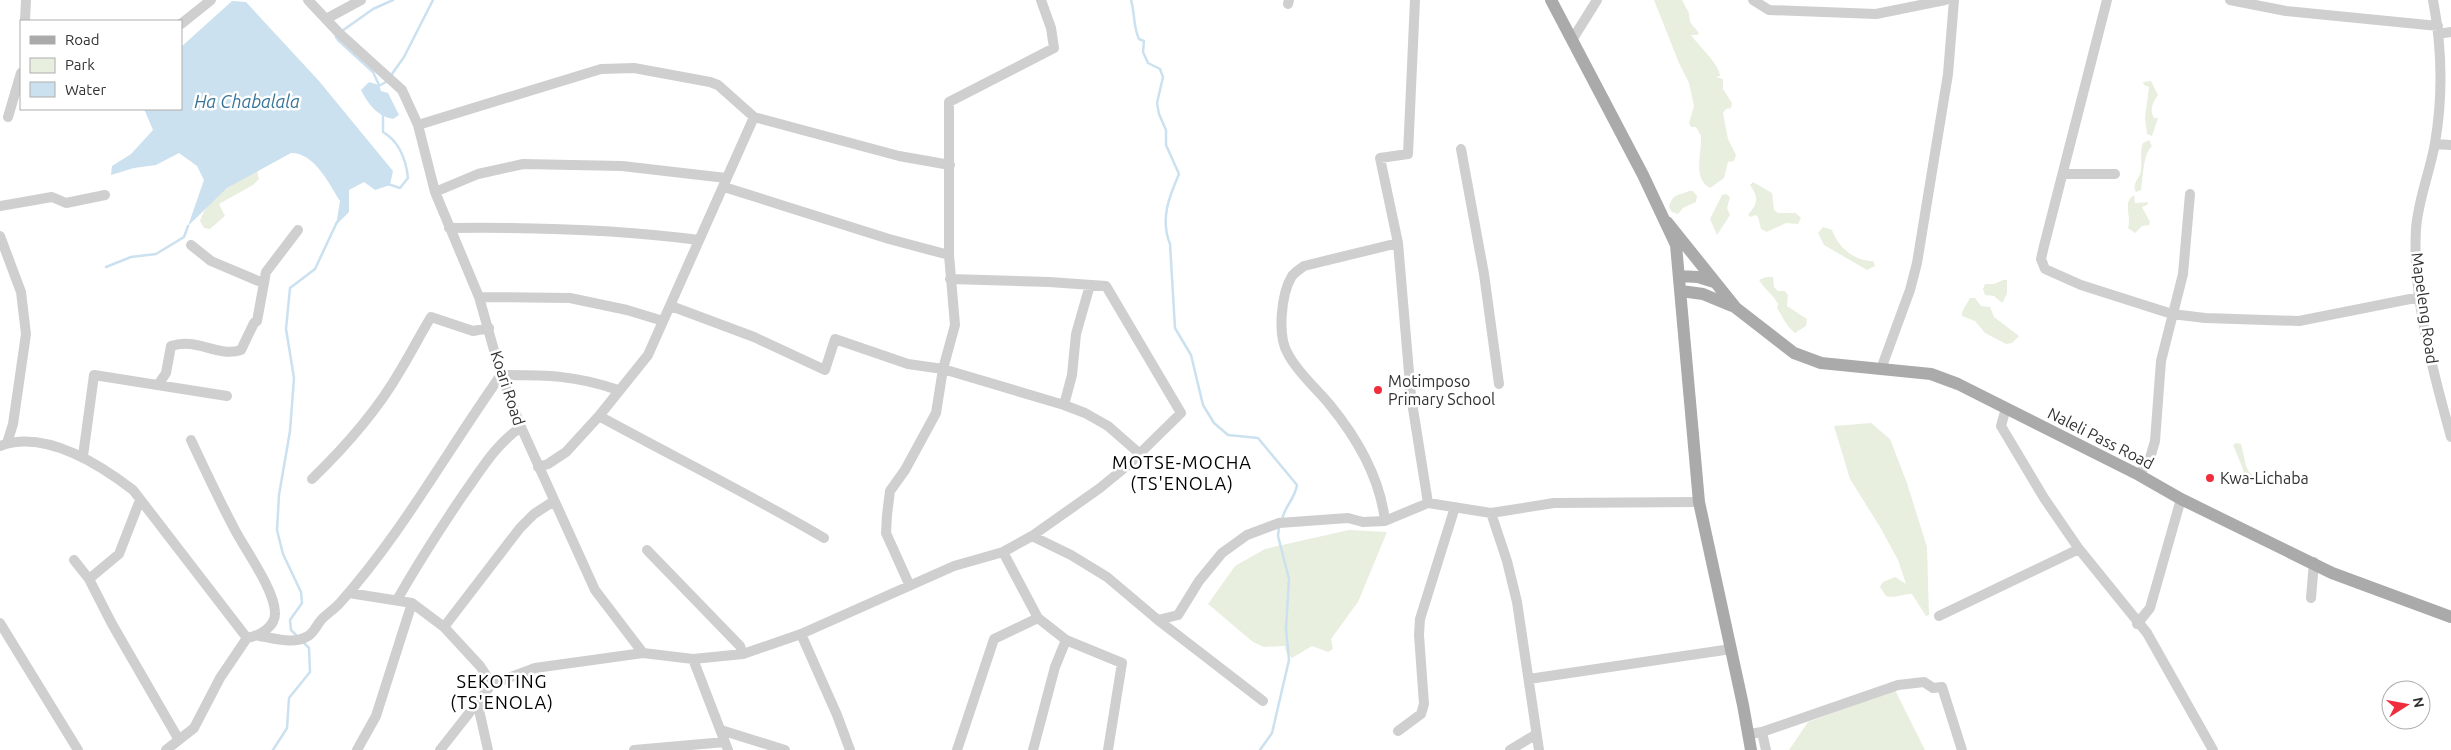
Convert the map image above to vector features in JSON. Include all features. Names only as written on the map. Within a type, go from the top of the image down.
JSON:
[{"type":"main road","points":[[1551,0],[1667,222],[1676,245],[1699,502],[1731,649],[1755,733],[1751,750]]},
{"type":"main road","points":[[1667,222],[1736,308]]},
{"type":"main road","points":[[1680,276],[1698,277],[1718,287]]},
{"type":"main road","points":[[1681,292],[1703,294],[1736,308]]},
{"type":"main road","name":"Naleli Pass Road","points":[[1736,308],[1794,354],[1821,363],[1931,374],[1958,384],[2139,475],[2181,499],[2314,562],[2332,573],[2451,617]]},
{"type":"street","points":[[25,20],[26,0]]},
{"type":"street","points":[[182,23],[211,0]]},
{"type":"street","name":"Koari Road","points":[[308,0],[402,90],[418,125],[435,192],[479,297],[501,375],[521,427],[595,590],[643,653]]},
{"type":"street","points":[[326,19],[361,0]]},
{"type":"street","points":[[909,584],[886,533],[887,515],[890,491],[905,470],[936,413],[943,369],[955,325],[949,255],[950,165],[947,110],[949,102],[1054,48],[1051,28],[1041,0]]},
{"type":"street","points":[[1415,0],[1408,154],[1380,158],[1398,243],[1411,396],[1428,503]]},
{"type":"street","points":[[1572,40],[1597,0]]},
{"type":"street","points":[[1753,0],[1769,10],[1876,14],[1945,0]]},
{"type":"street","points":[[1882,369],[1884,355],[1910,290],[1917,262],[1948,74],[1954,0]]},
{"type":"street","points":[[2107,0],[2064,174],[2044,246],[2042,264],[2046,269],[2080,286],[2172,314],[2205,318],[2299,320],[2420,297]]},
{"type":"street","points":[[2230,0],[2278,10],[2451,32]]},
{"type":"street","name":"Mapeleng Road","points":[[2434,0],[2438,30],[2440,98],[2435,144],[2416,227],[2420,297],[2435,378],[2451,437]]},
{"type":"street","points":[[418,125],[601,69],[634,68],[718,85],[754,117],[900,156],[950,165]]},
{"type":"street","points":[[8,118],[20,76]]},
{"type":"street","points":[[538,466],[548,464],[566,452],[599,416],[648,355],[754,117]]},
{"type":"street","points":[[2435,144],[2451,145]]},
{"type":"street","points":[[1461,149],[1484,274],[1498,384]]},
{"type":"street","points":[[435,192],[478,174],[523,164],[622,166],[725,183],[889,239],[949,255]]},
{"type":"street","points":[[2064,174],[2115,174]]},
{"type":"street","points":[[2139,475],[2150,458],[2155,441],[2161,361],[2183,274],[2190,194]]},
{"type":"street","points":[[0,206],[52,197],[66,203],[105,196]]},
{"type":"street","points":[[449,228],[589,229],[642,232],[700,240]]},
{"type":"street","points":[[158,385],[166,373],[171,346],[181,342],[197,344],[225,352],[234,353],[241,350],[254,323],[258,321],[266,272],[298,230]]},
{"type":"street","points":[[0,236],[21,292],[26,334],[13,424],[4,444],[44,443],[83,456],[133,490],[247,638]]},
{"type":"street","points":[[1385,521],[1384,507],[1368,460],[1331,406],[1287,353],[1281,316],[1286,290],[1293,275],[1304,266],[1398,243]]},
{"type":"street","points":[[191,245],[210,261],[263,282]]},
{"type":"street","points":[[440,750],[492,684],[535,668],[643,653],[693,659],[743,654],[801,634],[909,584],[954,566],[1003,552],[1032,536],[1100,488],[1140,454],[1181,413],[1111,291],[1106,286],[950,279]]},
{"type":"street","points":[[1064,405],[1072,376],[1076,334],[1090,285]]},
{"type":"street","points":[[479,297],[570,298],[627,310],[663,321]]},
{"type":"street","points":[[671,306],[754,337],[825,370],[835,339],[908,364],[943,369],[1064,405],[1085,413],[1108,426],[1140,454]]},
{"type":"street","points":[[312,478],[340,453],[365,420],[400,371],[431,318],[473,331],[489,328]]},
{"type":"street","points":[[83,456],[94,375],[227,396]]},
{"type":"street","points":[[166,750],[194,728],[220,678],[247,638],[259,636],[292,641],[309,636],[321,620],[348,593],[407,518],[452,444],[501,375],[552,375],[580,379],[618,390]]},
{"type":"street","points":[[2006,408],[2001,426],[2044,498],[2078,549],[2137,624],[2147,633],[2213,750]]},
{"type":"street","points":[[599,416],[683,462],[762,501],[824,538]]},
{"type":"street","points":[[397,600],[423,554],[476,474],[506,437],[521,427]]},
{"type":"street","points":[[191,440],[234,529],[269,593],[275,613],[272,622],[259,636]]},
{"type":"street","points":[[2137,624],[2150,608],[2181,499]]},
{"type":"street","points":[[89,579],[119,554],[140,500]]},
{"type":"street","points":[[444,627],[520,528],[534,514],[554,501]]},
{"type":"street","points":[[1158,620],[1178,615],[1199,581],[1222,553],[1247,535],[1279,523],[1348,518],[1363,522],[1385,521],[1428,503],[1490,513],[1554,504],[1699,502]]},
{"type":"street","points":[[1398,731],[1421,714],[1424,704],[1419,636],[1420,619],[1455,507]]},
{"type":"street","points":[[1490,513],[1508,561],[1517,602],[1529,678],[1535,735],[1539,750]]},
{"type":"street","points":[[1032,536],[1092,568],[1263,701]]},
{"type":"street","points":[[1939,616],[2078,549]]},
{"type":"street","points":[[647,550],[740,646],[743,654]]},
{"type":"street","points":[[1003,552],[1038,618],[1066,640],[1122,663],[1108,750]]},
{"type":"street","points":[[74,560],[89,579],[112,624],[179,740]]},
{"type":"street","points":[[2311,598],[2314,562]]},
{"type":"street","points":[[348,593],[412,603],[444,627],[480,666],[492,684]]},
{"type":"street","points":[[357,750],[376,716],[412,603]]},
{"type":"street","points":[[957,750],[994,639],[1038,618]]},
{"type":"street","points":[[0,623],[78,750]]},
{"type":"street","points":[[801,634],[838,715],[850,750]]},
{"type":"street","points":[[1033,750],[1055,667],[1066,640]]},
{"type":"street","points":[[1529,678],[1731,649]]},
{"type":"street","points":[[634,750],[726,746],[693,659]]},
{"type":"street","points":[[1766,750],[1755,733],[1898,685],[1924,682],[1933,688],[1942,687],[1962,750]]},
{"type":"street","points":[[477,702],[488,750]]},
{"type":"street","points":[[721,730],[785,750]]},
{"type":"street","points":[[1510,750],[1535,735]]},
{"type":"green space","points":[[1654,0],[1682,0],[1689,13],[1690,22],[1699,33],[1691,35],[1716,66],[1720,76],[1716,77],[1723,79],[1723,89],[1732,103],[1731,108],[1726,109],[1723,113],[1728,139],[1736,155],[1734,161],[1728,162],[1724,178],[1710,188],[1704,184],[1701,178],[1699,165],[1701,136],[1696,127],[1691,127],[1689,123],[1694,106],[1689,83]]},
{"type":"green space","points":[[2151,81],[2158,95],[2152,109],[2154,118],[2158,118],[2152,136],[2147,134],[2145,118],[2149,87],[2144,85],[2143,82]]},
{"type":"green space","points":[[2149,140],[2152,146],[2145,160],[2141,190],[2136,192],[2135,185],[2141,170],[2143,143]]},
{"type":"green space","points":[[257,170],[259,179],[253,185],[219,204],[225,216],[210,229],[204,228],[200,221],[204,212],[216,197]]},
{"type":"green space","points":[[1753,182],[1772,193],[1774,210],[1778,213],[1796,213],[1801,218],[1798,224],[1786,223],[1767,232],[1761,229],[1758,217],[1748,215],[1754,207],[1756,200],[1755,193],[1750,185]]},
{"type":"green space","points":[[1693,191],[1697,196],[1696,202],[1683,208],[1678,214],[1672,212],[1669,207],[1672,199]]},
{"type":"green space","points":[[1726,194],[1730,197],[1727,208],[1730,215],[1717,235],[1710,219],[1722,195]]},
{"type":"green space","points":[[2134,195],[2135,203],[2148,202],[2147,205],[2142,207],[2150,222],[2149,225],[2142,226],[2135,233],[2128,228],[2128,206],[2130,198]]},
{"type":"green space","points":[[1823,227],[1832,230],[1838,242],[1853,256],[1873,261],[1875,266],[1867,270],[1824,245],[1818,233]]},
{"type":"green space","points":[[1773,277],[1774,287],[1778,291],[1785,291],[1788,295],[1787,306],[1807,319],[1806,326],[1795,333],[1785,322],[1777,308],[1778,304],[1759,280]]},
{"type":"green space","points":[[2007,280],[2007,293],[2003,302],[1994,296],[1985,295],[1983,289],[1985,284],[1994,284]]},
{"type":"green space","points":[[1970,298],[1975,298],[1981,306],[1990,307],[1994,317],[2019,336],[2012,343],[2006,344],[1985,333],[1975,321],[1962,316],[1962,312]]},
{"type":"green space","points":[[1871,423],[1890,439],[1907,483],[1927,547],[1929,615],[1926,616],[1912,594],[1893,597],[1886,596],[1880,587],[1883,582],[1895,577],[1906,584],[1898,560],[1850,479],[1834,426]]},
{"type":"green space","points":[[2236,443],[2241,444],[2246,466],[2249,472],[2257,479],[2254,483],[2248,480],[2245,483],[2243,469],[2233,445]]},
{"type":"green space","points":[[1349,530],[1387,532],[1358,602],[1331,639],[1333,649],[1328,652],[1312,646],[1292,658],[1286,652],[1285,646],[1264,647],[1253,642],[1208,604],[1235,566],[1265,549]]},
{"type":"green space","points":[[1895,690],[1925,750],[1789,750],[1808,722]]},
{"type":"water","name":"Ha Chabalala","points":[[232,1],[246,2],[319,81],[393,171],[390,185],[375,190],[364,182],[349,190],[349,212],[336,225],[340,201],[326,178],[307,158],[300,154],[291,153],[227,188],[188,226],[204,180],[197,166],[179,153],[156,165],[134,168],[111,175],[112,166],[131,154],[153,130],[144,110],[182,110],[182,46]]},
{"type":"water","points":[[369,82],[379,85],[381,91],[388,93],[399,115],[393,119],[382,115],[374,109],[361,90]]},
{"type":"waterway","points":[[342,31],[373,9],[393,0]]},
{"type":"waterway","points":[[392,74],[404,57],[433,0]]},
{"type":"waterway","points":[[1131,0],[1137,34],[1139,39],[1144,41],[1143,52],[1148,63],[1160,69],[1163,77],[1157,103],[1159,114],[1166,130],[1166,145],[1179,174],[1169,200],[1166,217],[1167,235],[1170,244],[1175,328],[1191,355],[1203,405],[1214,423],[1228,435],[1258,438],[1297,485],[1282,520]]},
{"type":"waterway","points":[[338,35],[336,37],[338,40],[373,72],[379,85]]},
{"type":"waterway","points":[[377,87],[386,82]]},
{"type":"waterway","points":[[383,115],[383,132],[398,146],[406,165],[408,178],[400,188],[388,184]]},
{"type":"waterway","points":[[297,636],[291,630],[290,620],[302,603],[301,592],[283,554],[277,530],[279,495],[290,431],[294,378],[286,329],[290,288],[315,269],[337,222]]},
{"type":"waterway","points":[[106,267],[131,257],[156,254],[184,237],[188,226]]},
{"type":"waterway","points":[[1260,750],[1272,733],[1289,660],[1286,628],[1289,579],[1278,536],[1279,527]]},
{"type":"waterway","points":[[273,750],[287,728],[289,698],[310,672],[309,648],[303,642]]},
{"type":"place","name":"Motimposo Primary School","points":[[1378,390]]},
{"type":"place","name":"Kwa-Lichaba","points":[[2210,478]]},
{"type":"district","name":"MOTSE-MOCHA (TS'ENOLA)","points":[[1182,472]]},
{"type":"district","name":"SEKOTING (TS'ENOLA)","points":[[502,691]]}]
